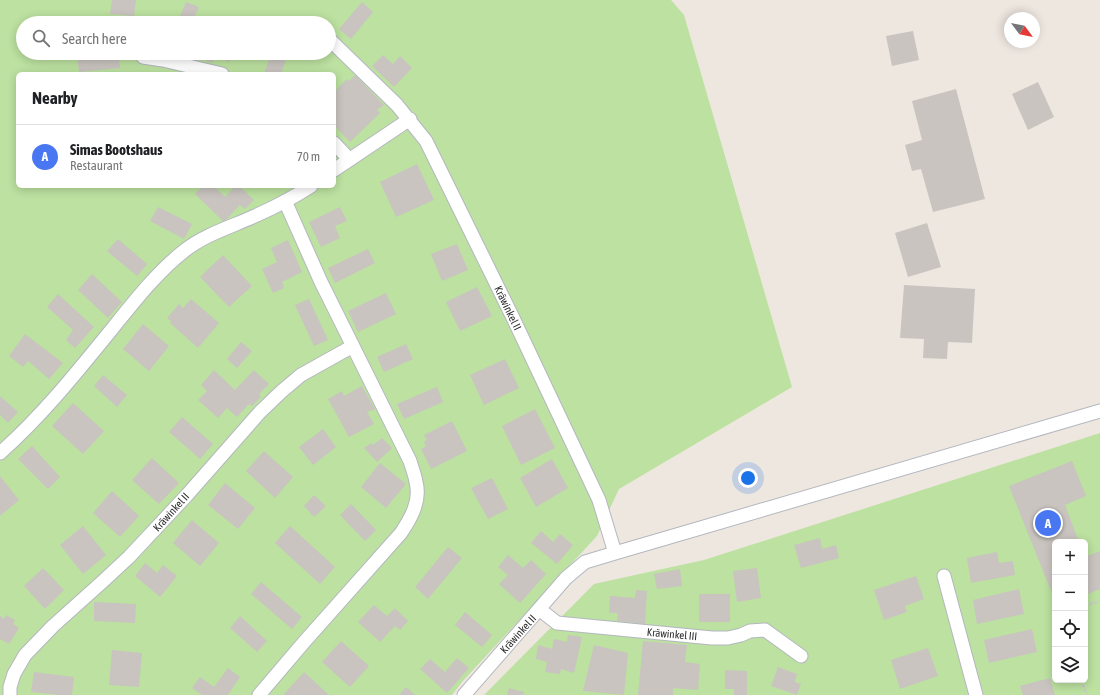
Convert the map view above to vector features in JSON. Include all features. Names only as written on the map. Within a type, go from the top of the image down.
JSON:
[{"type":"lane","name":"Kräwinkel II","points":[[336,47],[397,105],[410,119],[426,141],[517,327],[599,500],[615,553]]},
{"type":"lane","points":[[163,60],[214,72]]},
{"type":"lane","points":[[336,169],[410,119]]},
{"type":"lane","points":[[336,145],[349,159]]},
{"type":"lane","points":[[0,453],[28,426],[133,304],[184,250],[230,226],[258,215],[307,188]]},
{"type":"lane","points":[[259,695],[304,641],[401,533],[412,514],[418,492],[410,461],[321,282],[284,201]]},
{"type":"lane","name":"Kräwinkel II","points":[[10,695],[10,687],[14,674],[25,655],[53,626],[134,552],[187,495],[260,412],[301,375],[353,346]]},
{"type":"lane","name":"Kräwinkel II","points":[[464,695],[566,578],[585,562],[1100,411]]},
{"type":"lane","points":[[944,576],[976,695]]},
{"type":"lane","name":"Kräwinkel III","points":[[539,609],[557,623],[712,638],[728,638],[750,631],[765,630],[801,656]]},
{"type":"path","points":[[1088,605],[1100,601]]},
{"type":"path","points":[[1082,683],[1087,695]]},
{"type":"green space","points":[[0,0],[671,0],[684,15],[792,387],[619,489],[597,536],[462,682],[452,695],[0,695]]},
{"type":"green space","points":[[1100,433],[1100,695],[484,695],[594,584],[704,560]]},
{"type":"building","points":[[112,0],[136,0],[134,16],[110,14]]},
{"type":"building","points":[[186,2],[199,7],[195,16],[180,16]]},
{"type":"building","points":[[362,2],[373,12],[351,39],[339,29]]},
{"type":"building","points":[[913,31],[919,60],[892,66],[886,36]]},
{"type":"building","points":[[383,55],[393,64],[400,56],[412,68],[394,87],[372,66]]},
{"type":"building","points":[[78,60],[119,60],[120,68],[79,72]]},
{"type":"building","points":[[205,60],[213,60],[212,63]]},
{"type":"building","points":[[269,60],[286,60],[282,72],[265,72]]},
{"type":"building","points":[[355,75],[384,105],[377,110],[380,113],[350,142],[336,127],[336,90],[347,79],[349,81]]},
{"type":"building","points":[[1038,82],[1054,117],[1028,130],[1012,94]]},
{"type":"building","points":[[956,89],[985,199],[933,212],[921,169],[912,171],[905,145],[922,140],[912,101]]},
{"type":"building","points":[[417,164],[434,200],[396,217],[380,182]]},
{"type":"building","points":[[201,188],[216,188],[225,197],[233,188],[241,188],[254,200],[245,209],[240,205],[224,222],[195,194]]},
{"type":"building","points":[[158,207],[192,224],[184,239],[150,221]]},
{"type":"building","points":[[340,207],[347,221],[335,226],[340,238],[321,247],[309,222]]},
{"type":"building","points":[[927,223],[941,267],[908,277],[895,233]]},
{"type":"building","points":[[118,239],[147,264],[137,276],[107,251]]},
{"type":"building","points":[[288,240],[302,272],[282,282],[284,288],[273,293],[262,269],[277,262],[271,248]]},
{"type":"building","points":[[457,244],[468,270],[442,281],[431,254]]},
{"type":"building","points":[[368,249],[375,263],[335,283],[328,268]]},
{"type":"building","points":[[223,255],[252,286],[229,307],[200,277]]},
{"type":"building","points":[[92,274],[122,302],[108,318],[78,290]]},
{"type":"building","points":[[904,285],[975,289],[972,343],[948,342],[947,359],[923,358],[924,339],[900,338]]},
{"type":"building","points":[[477,287],[492,316],[460,331],[446,302]]},
{"type":"building","points":[[386,293],[396,314],[358,332],[348,311]]},
{"type":"building","points":[[58,294],[94,327],[75,348],[66,340],[73,330],[47,307]]},
{"type":"building","points":[[191,299],[219,323],[198,348],[170,323],[171,321],[167,318],[179,304],[183,308]]},
{"type":"building","points":[[309,299],[328,340],[314,346],[295,305]]},
{"type":"building","points":[[143,324],[169,346],[149,371],[123,349]]},
{"type":"building","points":[[25,334],[63,363],[49,379],[28,361],[23,367],[9,356]]},
{"type":"building","points":[[241,342],[252,351],[237,368],[227,359]]},
{"type":"building","points":[[406,344],[413,359],[384,372],[377,357]]},
{"type":"building","points":[[505,359],[519,388],[484,405],[470,375]]},
{"type":"building","points":[[214,370],[235,390],[254,370],[269,384],[259,394],[261,397],[252,406],[249,404],[237,417],[227,408],[218,418],[198,400],[207,391],[201,385]]},
{"type":"building","points":[[103,375],[127,395],[117,407],[94,386]]},
{"type":"building","points":[[362,386],[375,409],[367,412],[374,424],[349,437],[328,399],[342,391],[344,396]]},
{"type":"building","points":[[437,387],[443,402],[404,419],[397,404]]},
{"type":"building","points":[[0,396],[18,412],[8,423],[0,415]]},
{"type":"building","points":[[73,403],[104,431],[83,454],[52,426]]},
{"type":"building","points":[[535,409],[555,448],[521,465],[502,426]]},
{"type":"building","points":[[182,417],[213,444],[200,459],[169,432]]},
{"type":"building","points":[[452,421],[467,451],[431,469],[421,449],[426,446],[424,442],[427,440],[424,435]]},
{"type":"building","points":[[323,429],[336,447],[313,465],[299,447]]},
{"type":"building","points":[[382,438],[392,448],[377,462],[364,448],[371,443],[373,445]]},
{"type":"building","points":[[32,446],[60,477],[48,489],[18,459]]},
{"type":"building","points":[[264,451],[293,477],[275,498],[246,471]]},
{"type":"building","points":[[152,458],[179,483],[159,504],[132,480]]},
{"type":"building","points":[[552,459],[568,488],[536,507],[520,478]]},
{"type":"building","points":[[1072,461],[1086,496],[1065,505],[1078,539],[1052,539],[1052,594],[1009,486]]},
{"type":"building","points":[[380,463],[406,484],[386,508],[361,487]]},
{"type":"building","points":[[0,476],[19,500],[0,516]]},
{"type":"building","points":[[492,478],[508,509],[488,519],[471,488]]},
{"type":"building","points":[[225,483],[255,508],[238,529],[208,505]]},
{"type":"building","points":[[112,491],[139,516],[120,537],[93,513]]},
{"type":"building","points":[[314,495],[326,506],[314,517],[304,506]]},
{"type":"building","points":[[351,504],[376,530],[365,541],[340,515]]},
{"type":"building","points":[[192,520],[219,543],[200,566],[173,543]]},
{"type":"building","points":[[83,526],[106,555],[83,574],[60,545]]},
{"type":"building","points":[[290,526],[335,567],[320,584],[275,543]]},
{"type":"building","points":[[541,531],[553,542],[560,534],[573,545],[557,564],[531,543]]},
{"type":"building","points":[[820,538],[822,549],[836,545],[839,558],[801,568],[794,545]]},
{"type":"building","points":[[448,547],[462,558],[428,599],[415,587]]},
{"type":"building","points":[[1100,551],[1100,589],[1088,594],[1088,575],[1088,556]]},
{"type":"building","points":[[997,552],[999,563],[1013,561],[1015,575],[971,583],[967,558]]},
{"type":"building","points":[[508,555],[523,568],[531,560],[546,574],[520,603],[499,584],[508,575],[498,567]]},
{"type":"building","points":[[145,563],[157,573],[163,565],[177,576],[160,597],[135,576]]},
{"type":"building","points":[[43,568],[64,590],[45,609],[24,586]]},
{"type":"building","points":[[757,568],[761,598],[737,602],[733,571]]},
{"type":"building","points":[[680,569],[682,586],[657,589],[654,574]]},
{"type":"building","points":[[916,576],[924,599],[905,606],[907,612],[884,620],[874,590]]},
{"type":"building","points":[[261,582],[302,617],[292,629],[251,594]]},
{"type":"building","points":[[1019,589],[1024,614],[977,624],[973,600]]},
{"type":"building","points":[[636,590],[647,591],[645,624],[617,621],[618,613],[609,613],[610,596],[635,598]]},
{"type":"building","points":[[699,594],[730,594],[730,622],[699,622]]},
{"type":"building","points":[[94,602],[136,604],[135,623],[94,621]]},
{"type":"building","points":[[374,605],[387,616],[395,608],[408,621],[400,630],[395,626],[380,642],[358,622]]},
{"type":"building","points":[[465,612],[492,635],[482,647],[455,625]]},
{"type":"building","points":[[6,615],[15,620],[13,624],[19,628],[9,644],[0,639],[0,616],[4,619]]},
{"type":"building","points":[[240,616],[267,641],[257,652],[230,628]]},
{"type":"building","points":[[1032,629],[1037,652],[989,663],[984,640]]},
{"type":"building","points":[[568,635],[582,637],[574,673],[561,669],[560,674],[545,672],[547,662],[536,659],[538,645],[552,649],[554,639],[567,642]]},
{"type":"building","points":[[341,641],[369,666],[350,687],[322,662]]},
{"type":"building","points":[[643,641],[687,645],[685,662],[700,664],[698,690],[673,688],[673,695],[638,695]]},
{"type":"building","points":[[594,645],[628,653],[624,695],[583,691]]},
{"type":"building","points":[[928,648],[938,676],[900,689],[891,660]]},
{"type":"building","points":[[112,650],[142,653],[139,687],[109,685]]},
{"type":"building","points":[[457,658],[469,668],[447,693],[420,669],[430,659],[445,672]]},
{"type":"building","points":[[778,667],[797,674],[795,682],[801,684],[797,695],[771,686]]},
{"type":"building","points":[[228,668],[240,677],[228,695],[202,695],[192,688],[200,677],[214,687]]},
{"type":"building","points":[[725,670],[747,671],[747,695],[734,695],[734,689],[725,689]]},
{"type":"building","points":[[34,672],[74,677],[72,695],[31,692]]},
{"type":"building","points":[[304,672],[329,695],[283,695]]},
{"type":"building","points":[[1050,678],[1055,695],[1023,695],[1020,686]]},
{"type":"building","points":[[406,687],[415,695],[399,695]]},
{"type":"building","points":[[509,688],[524,692],[523,695],[507,695]]},
{"type":"place","name":"Simas Bootshaus","points":[[1048,523]]}]
